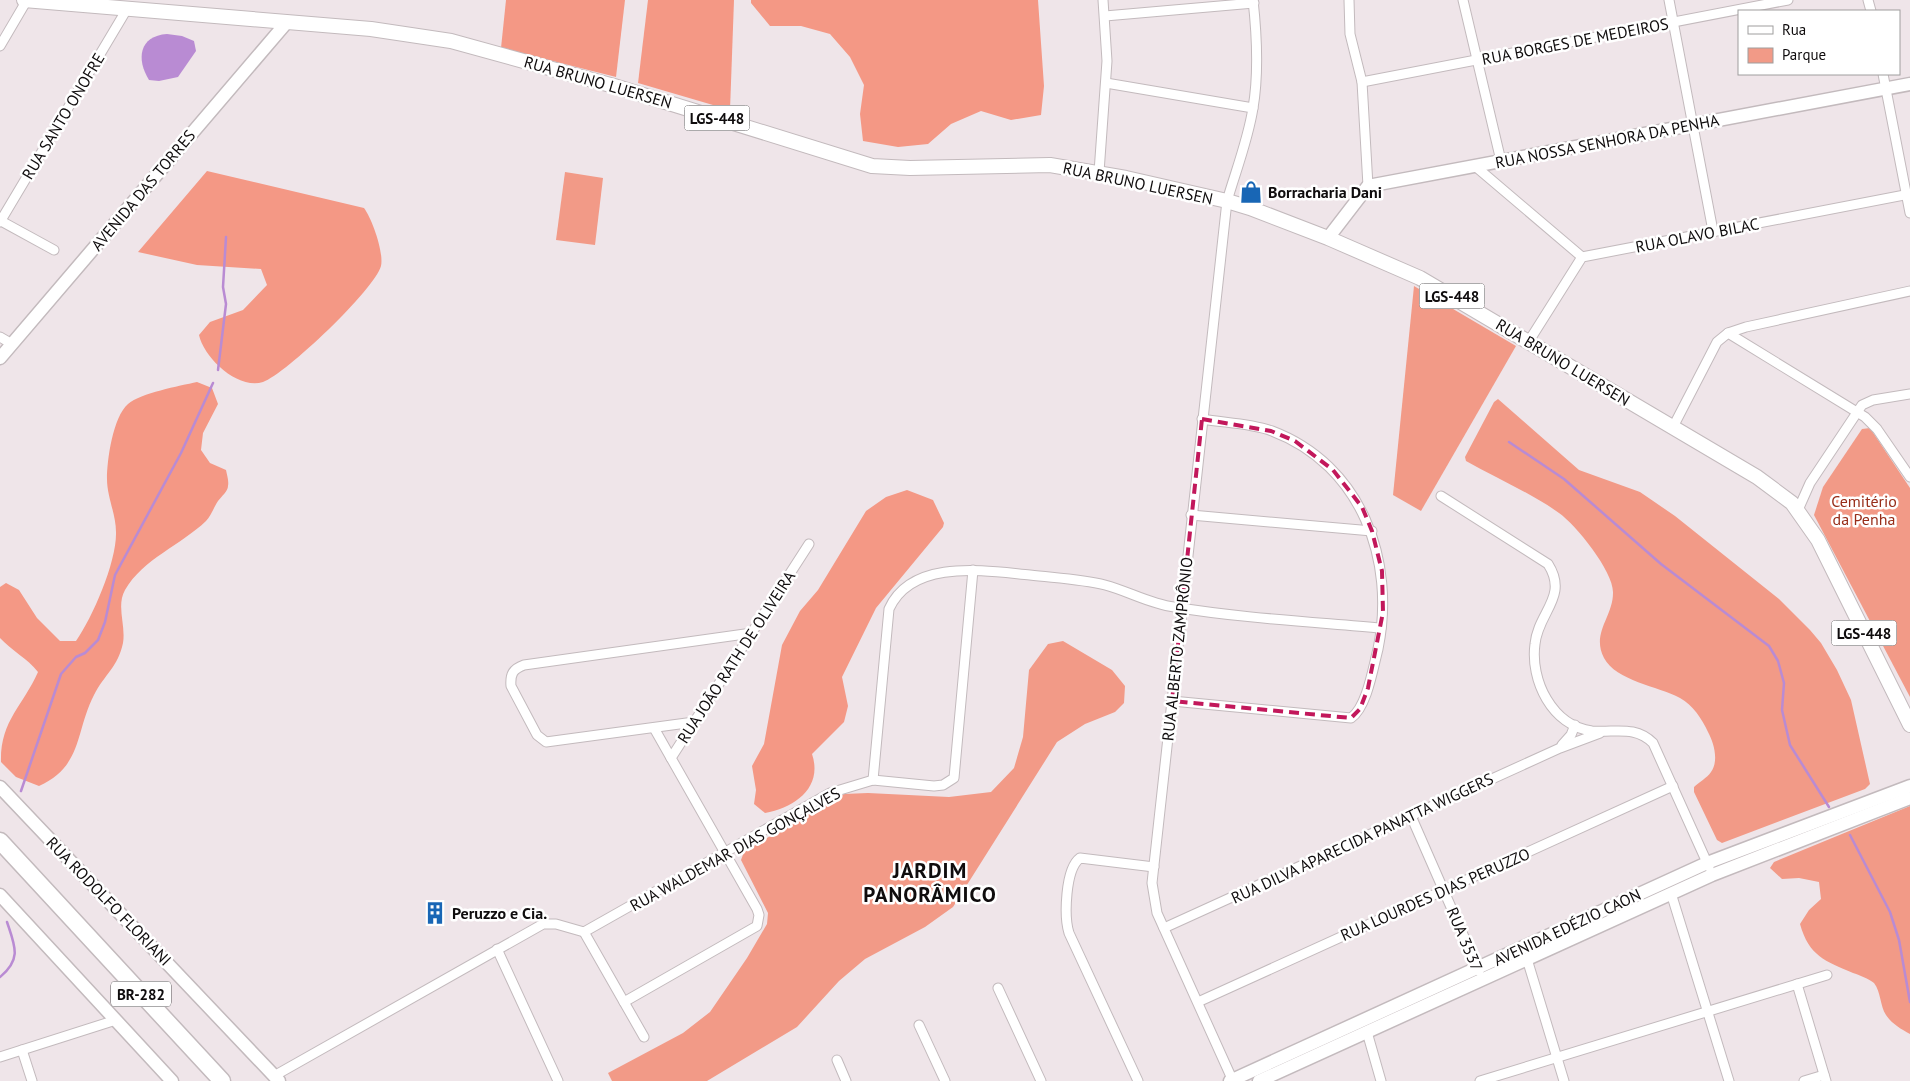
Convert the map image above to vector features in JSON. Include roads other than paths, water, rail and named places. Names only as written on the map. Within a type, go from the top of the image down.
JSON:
[{"type":"highway","name":"BR-282","points":[[0,842],[222,1081]]},
{"type":"main road","name":"RUA BRUNO LUERSEN","points":[[25,0],[412,34],[481,48],[648,96],[872,166],[910,168],[1025,164],[1099,172],[1226,201],[1328,238],[1420,278],[1770,485],[1798,510],[1818,540],[1910,726]]},
{"type":"main road","name":"AVENIDA DAS TORRES","points":[[0,358],[287,22]]},
{"type":"main road","name":"RUA NOSSA SENHORA DA PENHA","points":[[1368,186],[1910,84]]},
{"type":"main road","points":[[1328,238],[1368,186]]},
{"type":"main road","name":"AVENIDA EDÉZIO CAON","points":[[1232,1081],[1480,974],[1709,869],[1910,786]]},
{"type":"main road","name":"RUA RODOLFO FLORIANI","points":[[0,787],[277,1078]]},
{"type":"main road","name":"AVENIDA EDÉZIO CAON","points":[[1259,1081],[1280,1076],[1480,974],[1527,959],[1672,893],[1709,869],[1910,798]]},
{"type":"main road","points":[[0,895],[172,1081]]},
{"type":"street","points":[[0,46],[25,0]]},
{"type":"street","points":[[1099,172],[1106,82],[1103,0]]},
{"type":"street","points":[[1349,0],[1350,34],[1362,82],[1368,186]]},
{"type":"street","points":[[1463,0],[1501,161]]},
{"type":"street","points":[[1669,0],[1713,232]]},
{"type":"street","name":"RUA BORGES DE MEDEIROS","points":[[1362,82],[1788,0]]},
{"type":"street","points":[[1105,16],[1254,2]]},
{"type":"street","name":"RUA ALBERTO ZAMPRÔNIO","points":[[1232,1081],[1164,928],[1154,898],[1154,867],[1226,201],[1253,108],[1257,68],[1254,2]]},
{"type":"street","name":"RUA SANTO ONOFRE","points":[[0,222],[127,9]]},
{"type":"street","points":[[1882,75],[1908,194],[1910,212]]},
{"type":"street","points":[[1106,82],[1253,108]]},
{"type":"street","points":[[1475,166],[1582,257],[1529,341]]},
{"type":"street","name":"RUA OLAVO BILAC","points":[[1582,257],[1908,194]]},
{"type":"street","points":[[0,222],[54,250]]},
{"type":"street","points":[[1673,427],[1717,342],[1728,333],[1764,322],[1910,291]]},
{"type":"street","points":[[1728,333],[1871,422],[1910,477]]},
{"type":"street","points":[[0,337],[12,344]]},
{"type":"street","points":[[1798,510],[1810,483],[1855,412],[1862,405],[1873,400],[1910,394]]},
{"type":"street","points":[[1172,701],[1351,718],[1360,709],[1368,688],[1381,628],[1382,571],[1372,531],[1362,507],[1347,485],[1314,454],[1295,442],[1271,431],[1202,419]]},
{"type":"street","points":[[1441,496],[1548,564],[1554,573],[1556,590],[1537,631],[1534,668],[1544,694],[1552,706],[1575,725],[1591,730],[1630,730],[1647,737],[1658,752],[1709,869]]},
{"type":"street","points":[[1191,515],[1372,531]]},
{"type":"street","name":"RUA JOÃO RATH DE OLIVEIRA","points":[[624,1002],[757,926],[759,915],[757,909],[671,758],[809,544]]},
{"type":"street","points":[[873,780],[887,620],[893,601],[899,592],[917,582],[952,570],[973,570],[1095,583],[1158,604],[1181,608],[1381,628]]},
{"type":"street","name":"RUA WALDEMAR DIAS GONÇALVES","points":[[584,932],[830,793],[873,780],[934,786],[949,782],[955,772],[973,570]]},
{"type":"street","points":[[694,722],[550,742],[543,740],[537,734],[511,686],[512,673],[524,664],[752,633]]},
{"type":"street","points":[[1560,748],[1571,735],[1575,725]]},
{"type":"street","points":[[654,728],[671,758]]},
{"type":"street","name":"RUA DILVA APARECIDA PANATTA WIGGERS","points":[[1164,928],[1560,748],[1604,731]]},
{"type":"street","name":"RUA LOURDES DIAS PERUZZO","points":[[1198,1002],[1673,786]]},
{"type":"street","name":"RUA 3537","points":[[1411,816],[1480,974]]},
{"type":"street","points":[[1138,1081],[1069,933],[1066,915],[1072,867],[1080,858],[1154,867]]},
{"type":"street","points":[[1672,893],[1729,1081]]},
{"type":"street","points":[[277,1078],[543,924],[556,924],[584,932],[644,1037]]},
{"type":"street","points":[[498,950],[558,1081]]},
{"type":"street","points":[[1527,959],[1564,1081]]},
{"type":"street","points":[[1480,1081],[1827,975]]},
{"type":"street","points":[[1797,984],[1825,1078],[1804,1081]]},
{"type":"street","points":[[998,988],[1041,1081]]},
{"type":"street","points":[[0,1057],[116,1020]]},
{"type":"street","points":[[919,1025],[945,1081]]},
{"type":"street","points":[[1367,1032],[1381,1081]]},
{"type":"street","points":[[22,1050],[32,1081]]},
{"type":"street","points":[[837,1060],[846,1081]]},
{"type":"waterway","points":[[218,370],[226,304],[223,287],[226,237]]},
{"type":"waterway","points":[[21,791],[61,674],[76,657],[85,653],[98,640],[105,622],[115,575],[181,453],[213,383]]},
{"type":"waterway","points":[[1509,442],[1564,479],[1661,564],[1769,646],[1778,661],[1784,683],[1782,710],[1790,745],[1829,807]]},
{"type":"waterway","points":[[1850,835],[1890,912],[1899,940],[1910,1002]]},
{"type":"waterway","points":[[0,977],[12,964],[15,952],[7,922]]},
{"type":"place","name":"Borracharia Dani","points":[[1251,192]]},
{"type":"place","name":"Peruzzo e Cia.","points":[[435,913]]},
{"type":"district","name":"JARDIM PANORÂMICO","points":[[930,882]]},
{"type":"park label","name":"Cemitério da Penha","points":[[1864,510]]}]
